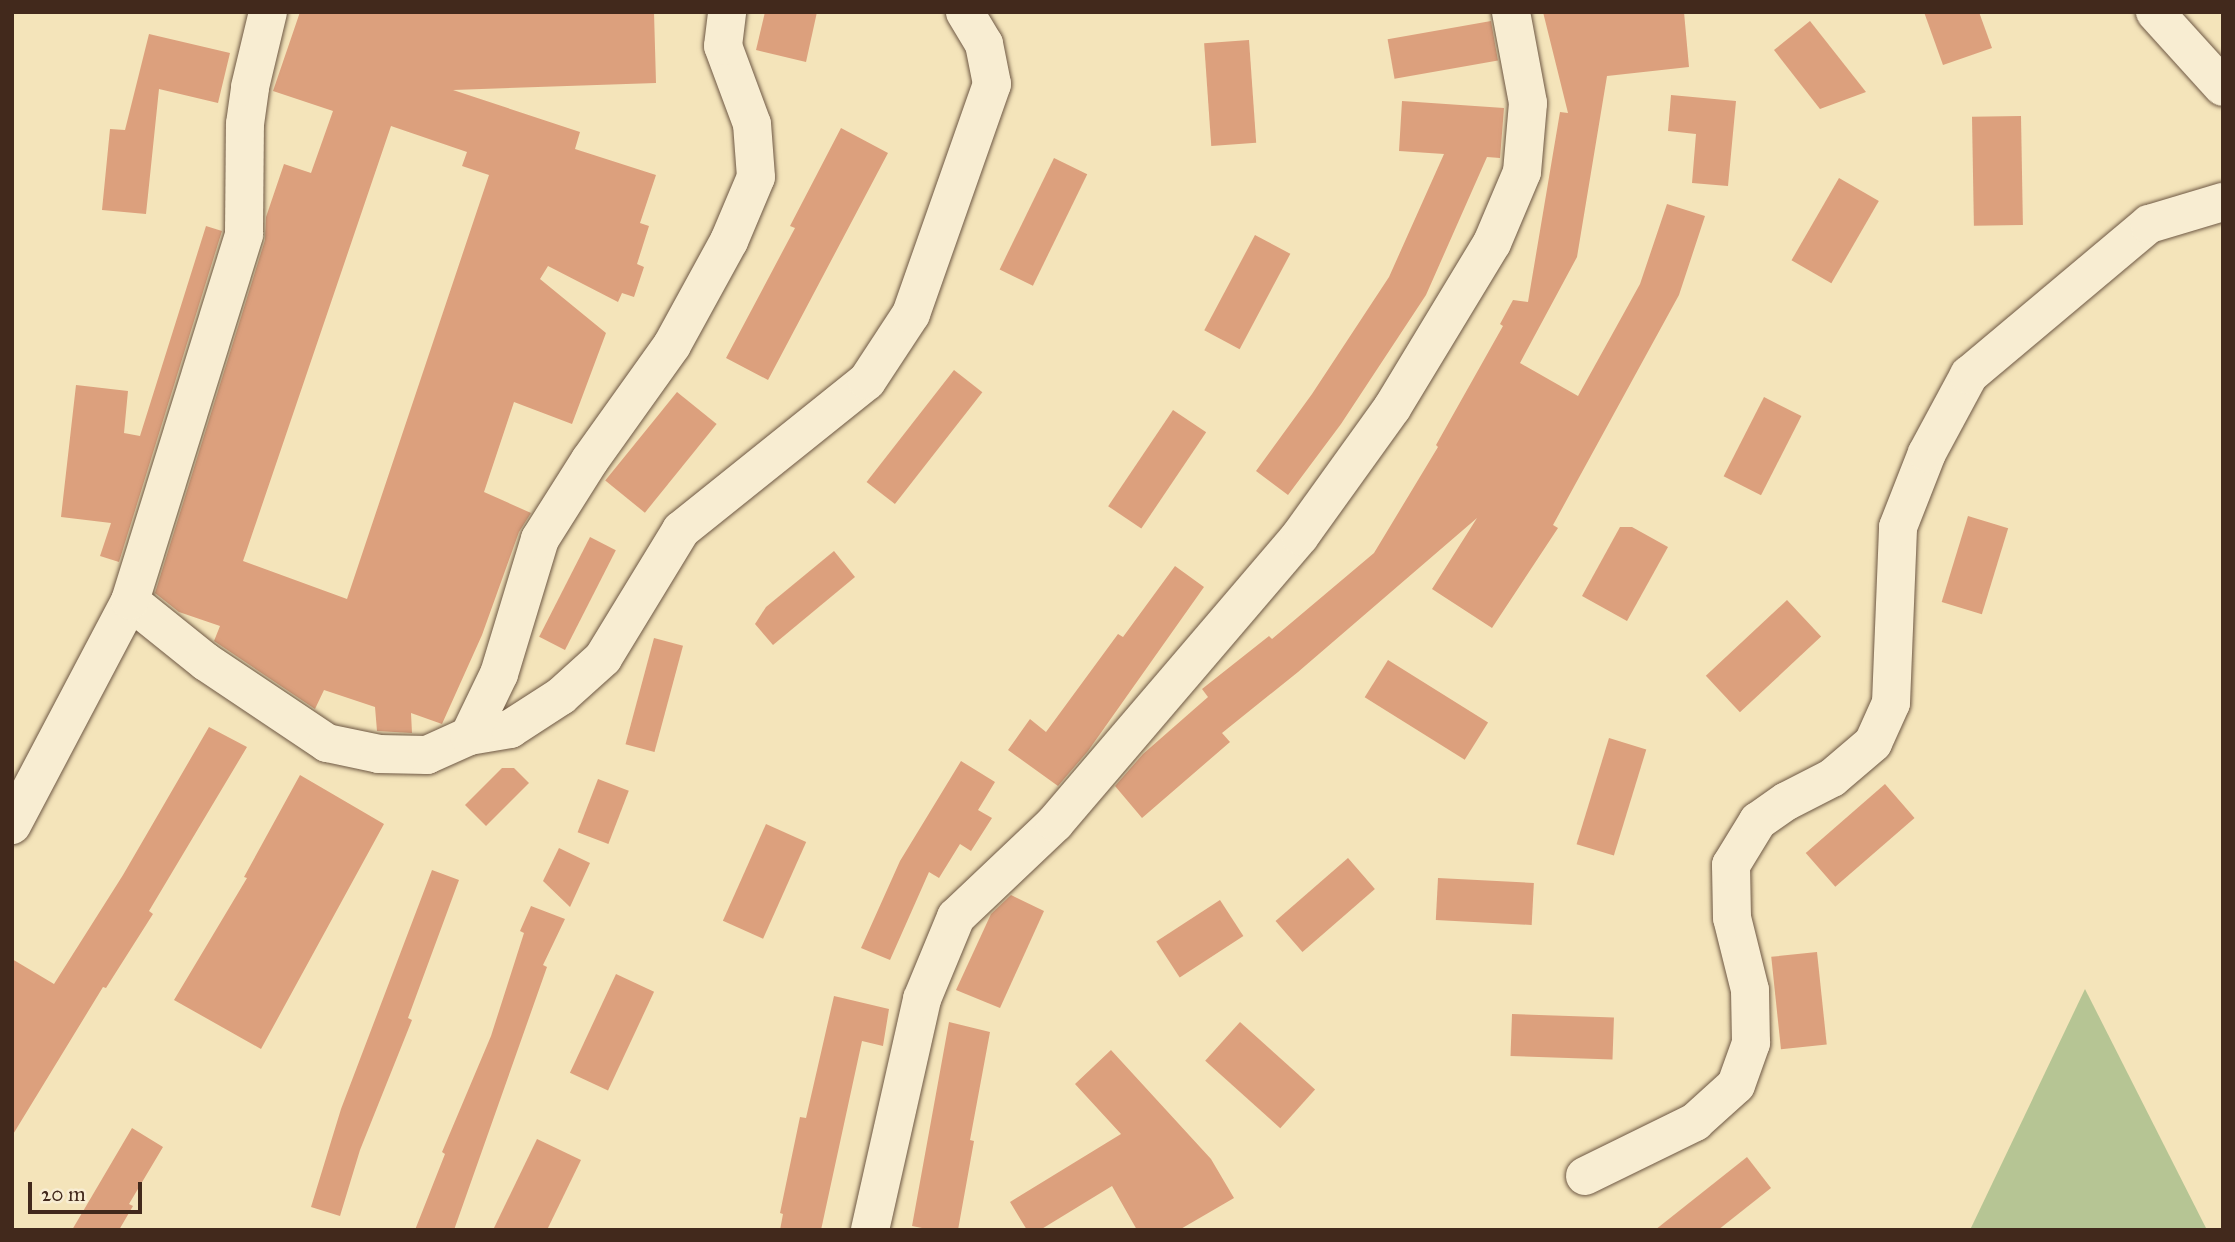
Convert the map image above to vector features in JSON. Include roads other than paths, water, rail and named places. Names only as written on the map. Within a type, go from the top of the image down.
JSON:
[{"type":"street","points":[[12,825],[130,601],[244,234],[245,124],[250,87],[268,12]]},
{"type":"street","points":[[469,736],[499,674],[540,540],[590,460],[672,345],[729,241],[756,177],[752,124],[723,46],[727,12]]},
{"type":"street","points":[[130,601],[206,662],[327,743],[379,754],[427,755],[469,736],[510,729],[561,696],[603,658],[681,530],[867,381],[911,314],[992,84],[984,44],[965,12]]},
{"type":"street","points":[[870,1230],[922,999],[956,917],[1055,823],[1300,536],[1392,408],[1492,243],[1522,172],[1528,103],[1511,12]]},
{"type":"street","points":[[2155,12],[2223,87]]},
{"type":"street","points":[[1585,1176],[1695,1122],[1736,1084],[1751,1043],[1750,990],[1732,918],[1731,865],[1758,821],[1787,801],[1832,778],[1873,743],[1891,703],[1898,527],[1927,453],[1969,375],[2149,223],[2223,202]]}]
